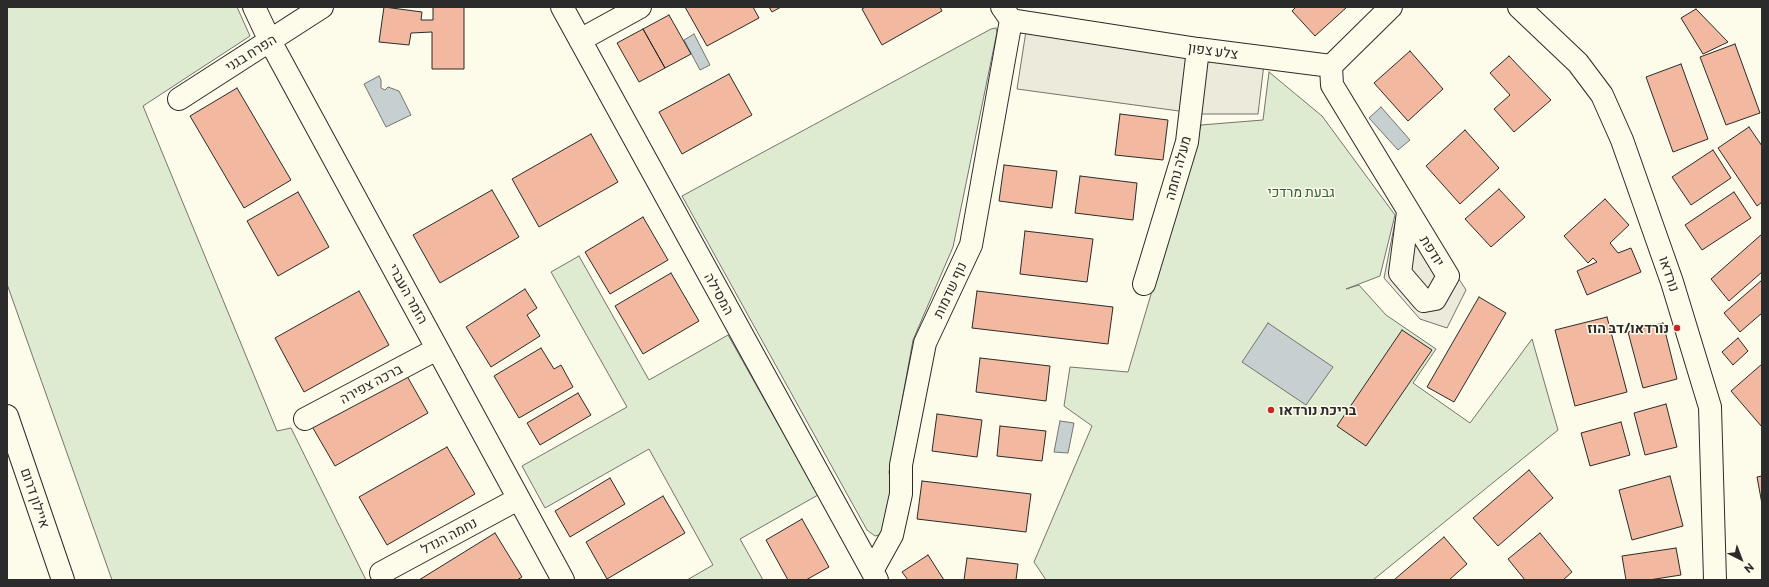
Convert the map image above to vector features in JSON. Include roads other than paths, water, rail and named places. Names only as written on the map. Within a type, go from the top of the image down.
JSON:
[{"type":"main road","name":"הזמר העברי","points":[[254,7],[270,42],[563,580]]},
{"type":"main road","name":"הפרח בגני","points":[[179,99],[270,42],[322,7]]},
{"type":"main road","name":"המסילה","points":[[562,7],[874,576]]},
{"type":"main road","points":[[580,40],[640,7]]},
{"type":"main road","points":[[1391,7],[1331,66],[1332,85],[1408,212]]},
{"type":"main road","name":"נורדאו","points":[[1519,7],[1578,63],[1602,95],[1622,140],[1672,282],[1710,407],[1715,580]]},
{"type":"main road","name":"צלע צפון","points":[[1007,13],[1198,49],[1331,66]]},
{"type":"main road","name":"נוף שדמות","points":[[874,576],[892,535],[901,494],[901,465],[925,344],[971,245],[1007,13]]},
{"type":"main road","name":"מעלה נחמה","points":[[1144,284],[1187,142],[1198,49]]},
{"type":"main road","name":"ברכה צפירה","points":[[305,419],[437,349]]},
{"type":"main road","name":"איילון דרום","points":[[7,416],[64,580]]},
{"type":"main road","name":"נחמה הנדל","points":[[381,573],[518,499]]},
{"type":"place","name":"נורדאו/דב הוז","points":[[1677,328]]},
{"type":"place","name":"בריכת נורדאו","points":[[1271,410]]},
{"type":"park label","name":"גבעת מרדכי","points":[[1301,192]]}]
